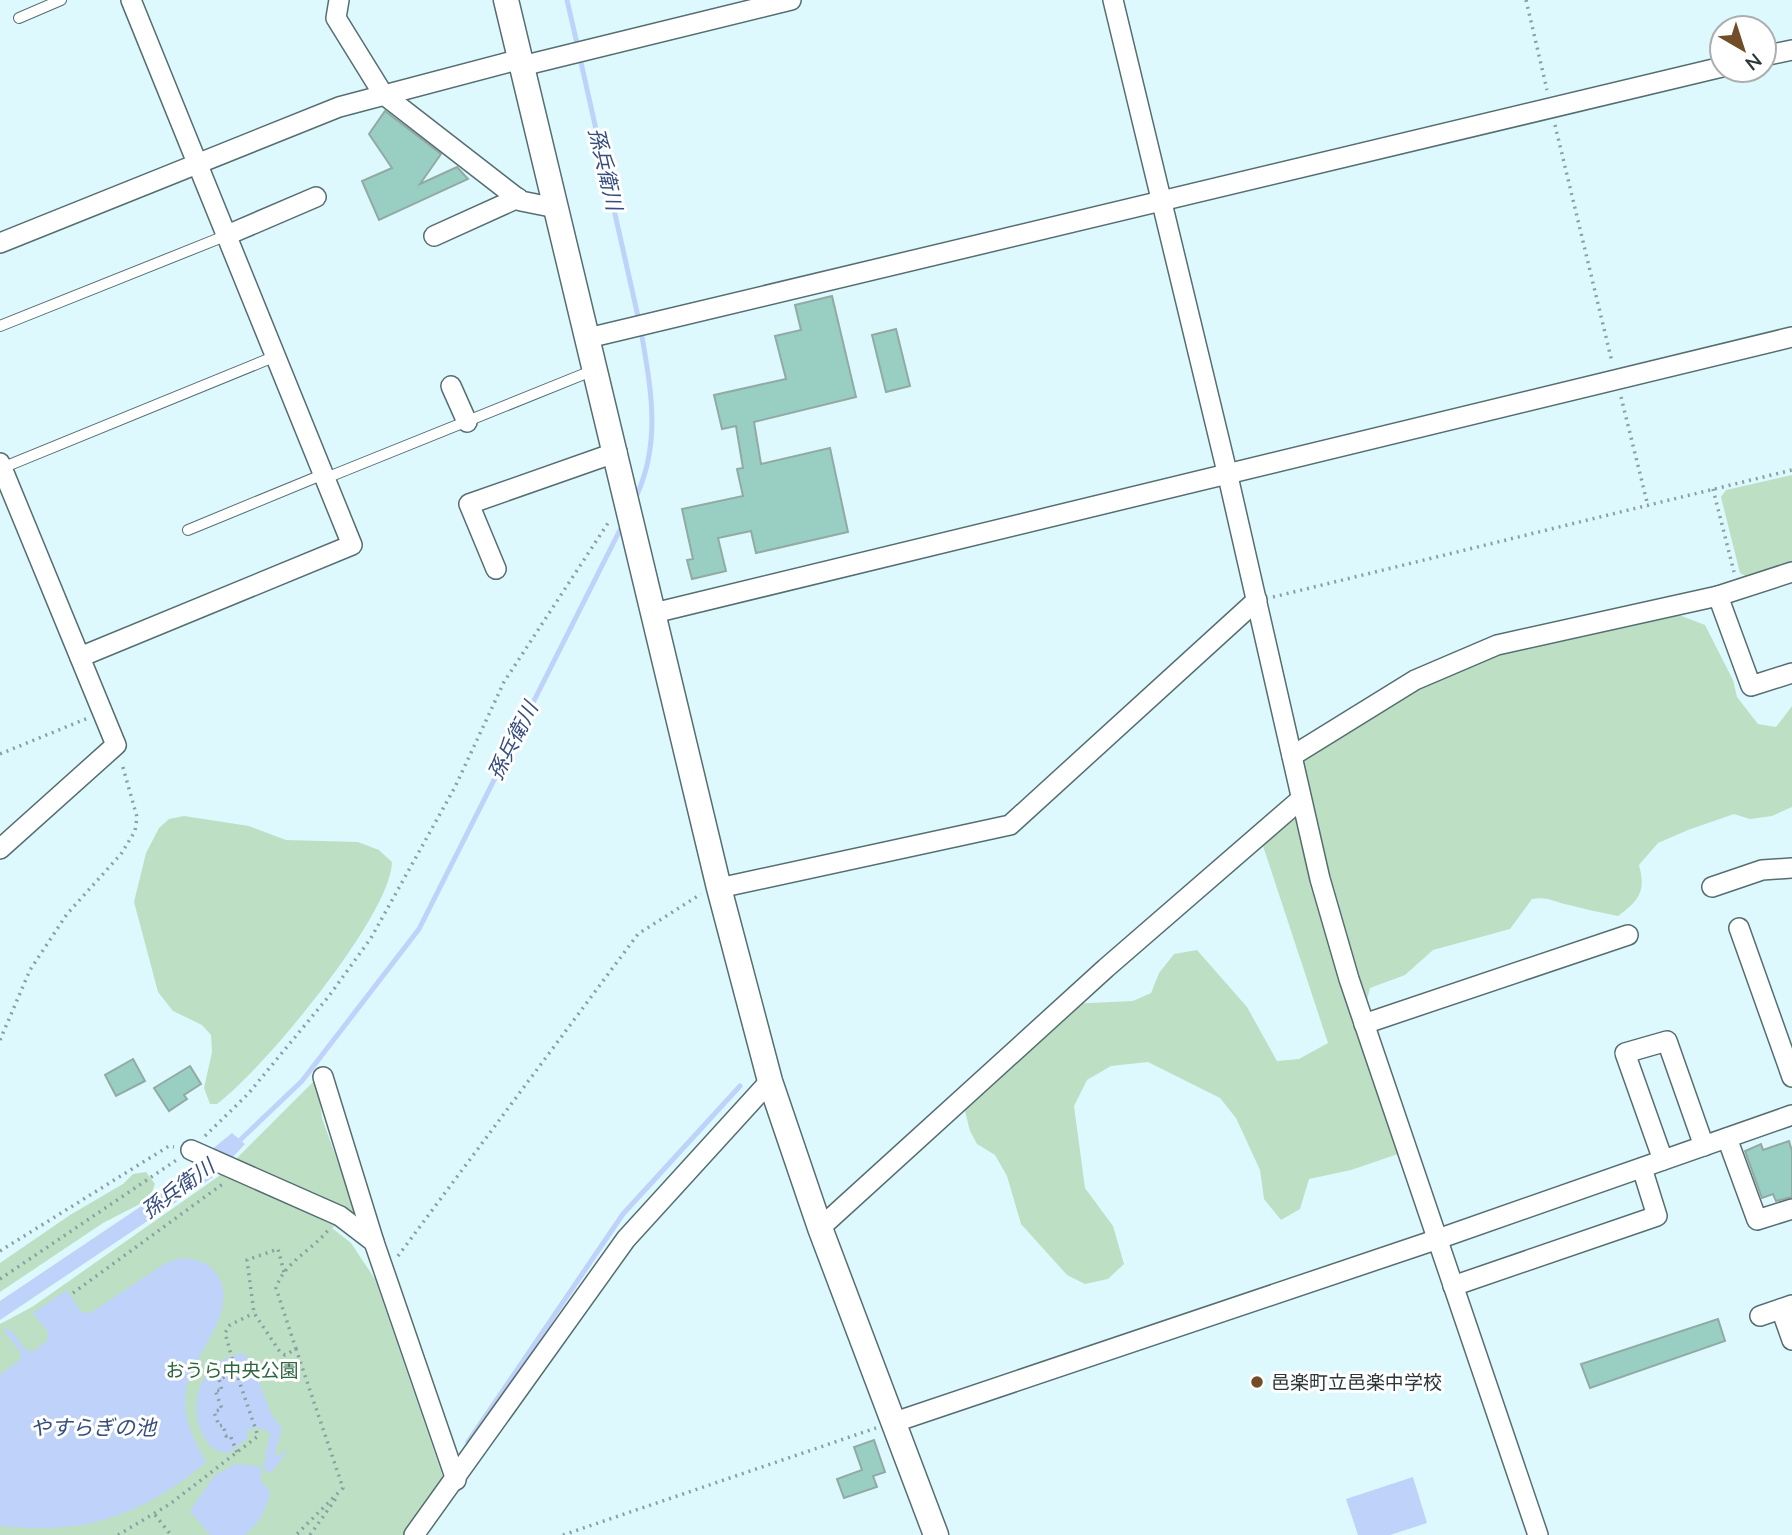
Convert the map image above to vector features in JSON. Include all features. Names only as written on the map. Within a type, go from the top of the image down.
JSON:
[{"type":"street","points":[[80,657],[352,545],[195,164],[131,0]]},
{"type":"street","points":[[339,0],[336,18],[383,94],[518,198],[556,208]]},
{"type":"street","points":[[506,0],[594,370],[617,452],[719,888],[770,1082],[820,1228],[936,1535]]},
{"type":"street","points":[[0,243],[340,107],[383,94],[791,0]]},
{"type":"street","points":[[1113,0],[1227,472],[1324,892],[1364,1024],[1538,1535]]},
{"type":"street","points":[[588,338],[1708,69]]},
{"type":"street","points":[[225,236],[316,197]]},
{"type":"street","points":[[434,236],[518,198]]},
{"type":"street","points":[[654,613],[1792,337]]},
{"type":"street","points":[[451,386],[467,422]]},
{"type":"street","points":[[496,569],[469,504],[617,452]]},
{"type":"street","points":[[0,849],[116,745],[1,466]]},
{"type":"street","points":[[1292,756],[1415,680],[1497,645],[1718,596],[1738,588],[1791,576]]},
{"type":"street","points":[[1718,596],[1751,686],[1792,673]]},
{"type":"street","points":[[719,888],[1010,825],[1257,600]]},
{"type":"street","points":[[820,1228],[1107,968],[1301,799]]},
{"type":"street","points":[[1712,887],[1762,870],[1792,868]]},
{"type":"street","points":[[1739,928],[1792,1077]]},
{"type":"street","points":[[1364,1024],[1628,935]]},
{"type":"street","points":[[1663,1160],[1625,1053],[1667,1041],[1704,1146]]},
{"type":"street","points":[[323,1077],[374,1242],[456,1480]]},
{"type":"street","points":[[414,1535],[456,1480],[626,1239],[770,1082]]},
{"type":"street","points":[[895,1422],[1438,1239],[1792,1115]]},
{"type":"street","points":[[1727,1138],[1757,1220],[1792,1209]]},
{"type":"street","points":[[191,1150],[340,1216],[374,1242]]},
{"type":"street","points":[[1454,1286],[1657,1216],[1642,1168]]},
{"type":"street","points":[[1759,1316],[1787,1307],[1792,1340]]},
{"type":"lane","points":[[19,18],[61,0]]},
{"type":"lane","points":[[0,326],[225,236]]},
{"type":"lane","points":[[1,466],[276,356]]},
{"type":"lane","points":[[188,530],[594,370]]},
{"type":"path","points":[[1526,0],[1648,506]]},
{"type":"path","points":[[1257,600],[1792,470]]},
{"type":"path","points":[[1713,489],[1738,588]]},
{"type":"path","points":[[0,1279],[191,1150],[247,1094],[329,996],[371,938],[455,787],[503,681],[627,495]]},
{"type":"path","points":[[0,754],[103,712]]},
{"type":"path","points":[[0,1040],[30,970],[67,914],[121,853],[135,831],[137,817],[116,745]]},
{"type":"path","points":[[385,1274],[638,934],[695,897],[719,888]]},
{"type":"path","points":[[0,1251],[169,1146],[191,1150]]},
{"type":"path","points":[[73,1293],[237,1169]]},
{"type":"path","points":[[340,1216],[319,1242],[284,1272],[276,1288],[343,1488]]},
{"type":"path","points":[[284,1272],[278,1249],[247,1260],[254,1313],[280,1352],[285,1354],[296,1349]]},
{"type":"path","points":[[118,1535],[155,1514],[258,1436],[225,1333],[230,1325],[254,1313]]},
{"type":"path","points":[[236,1372],[219,1379],[222,1391],[215,1390],[222,1409],[214,1412],[219,1426],[223,1425],[226,1436],[230,1435],[237,1452]]},
{"type":"path","points":[[563,1535],[895,1422]]},
{"type":"path","points":[[296,1535],[343,1488]]},
{"type":"path","points":[[310,1535],[343,1488]]},
{"type":"path","points":[[155,1514],[171,1535]]},
{"type":"green space","points":[[1792,475],[1792,566],[1753,580],[1740,573],[1721,497],[1726,490]]},
{"type":"green space","points":[[1674,613],[1705,625],[1733,680],[1737,697],[1758,724],[1776,727],[1792,706],[1792,807],[1772,816],[1750,819],[1734,814],[1658,843],[1639,865],[1642,882],[1636,900],[1618,916],[1547,899],[1532,899],[1510,929],[1433,950],[1405,975],[1370,988],[1360,1030],[1404,1152],[1351,1170],[1309,1179],[1300,1209],[1281,1220],[1264,1199],[1260,1170],[1236,1118],[1220,1098],[1148,1062],[1111,1066],[1087,1080],[1074,1106],[1085,1188],[1113,1226],[1124,1264],[1108,1279],[1085,1284],[1067,1275],[1021,1224],[1007,1176],[995,1155],[977,1144],[970,1131],[962,1099],[1066,1004],[1133,1001],[1151,993],[1159,973],[1174,954],[1197,950],[1247,1007],[1277,1061],[1299,1059],[1328,1043],[1261,840],[1308,801],[1299,763],[1311,751],[1420,689],[1499,654]]},
{"type":"green space","points":[[184,816],[249,826],[286,840],[358,842],[379,850],[392,862],[386,887],[371,918],[348,954],[292,1027],[263,1060],[217,1104],[210,1104],[204,1088],[212,1052],[211,1035],[202,1025],[173,1011],[158,992],[134,902],[146,853],[159,828],[169,819]]},
{"type":"green space","name":"おうら中央公園","points":[[317,1078],[322,1118],[356,1213],[332,1228],[351,1243],[375,1279],[445,1483],[406,1535],[0,1535],[0,1324],[32,1307],[219,1176]]},
{"type":"green space","points":[[146,1172],[155,1184],[152,1192],[138,1205],[103,1223],[0,1292],[0,1263],[70,1215],[123,1184],[133,1174]]},
{"type":"water","points":[[232,1133],[245,1144],[216,1175],[0,1320],[0,1301],[146,1203]]},
{"type":"water","name":"やすらぎの池","points":[[181,1258],[208,1265],[222,1286],[220,1316],[190,1376],[185,1401],[187,1419],[206,1462],[159,1496],[111,1518],[59,1527],[0,1526],[0,1375],[20,1360],[21,1353],[3,1329],[11,1330],[25,1349],[32,1352],[47,1341],[48,1332],[33,1313],[67,1290],[81,1312],[90,1313],[166,1263]]},
{"type":"water","points":[[242,1353],[250,1360],[273,1418],[282,1427],[275,1453],[278,1456],[289,1449],[271,1473],[263,1469],[270,1433],[258,1428],[246,1431],[248,1438],[228,1453],[215,1449],[198,1424],[196,1407],[199,1390],[207,1374],[221,1361]]},
{"type":"water","points":[[235,1464],[258,1466],[261,1469],[261,1481],[270,1491],[267,1504],[258,1521],[245,1535],[210,1535],[190,1511],[214,1476]]},
{"type":"water","points":[[1413,1477],[1427,1523],[1390,1535],[1358,1535],[1346,1499]]},
{"type":"building","points":[[385,111],[441,154],[420,184],[457,167],[468,179],[379,220],[362,181],[392,168],[369,134]]},
{"type":"building","points":[[832,296],[856,397],[754,422],[761,464],[830,448],[848,532],[756,553],[751,531],[718,538],[726,571],[692,579],[687,560],[693,559],[682,509],[743,496],[737,469],[743,468],[736,426],[722,429],[714,395],[786,379],[775,336],[801,330],[795,305]]},
{"type":"building","points":[[896,329],[910,386],[886,392],[872,335]]},
{"type":"building","points":[[133,1059],[145,1081],[116,1096],[105,1075]]},
{"type":"building","points":[[190,1066],[201,1084],[184,1095],[187,1099],[169,1111],[154,1088]]},
{"type":"building","points":[[1789,1141],[1792,1151],[1792,1197],[1776,1201],[1773,1194],[1762,1198],[1745,1151],[1761,1144],[1763,1150]]},
{"type":"building","points":[[1718,1319],[1725,1341],[1590,1388],[1581,1364]]},
{"type":"building","points":[[874,1440],[885,1472],[873,1476],[877,1487],[844,1498],[837,1479],[862,1470],[854,1447]]},
{"type":"waterway","name":"孫兵衛川","points":[[567,0],[578,48]]},
{"type":"waterway","name":"孫兵衛川","points":[[580,58],[639,321]]},
{"type":"waterway","name":"孫兵衛川","points":[[635,499],[649,457],[652,416],[641,331]]},
{"type":"waterway","name":"孫兵衛川","points":[[237,1143],[302,1081],[419,929],[623,524]]},
{"type":"waterway","points":[[468,1442],[623,1214],[740,1086]]},
{"type":"place","name":"邑楽町立邑楽中学校","points":[[1257,1382]]}]
